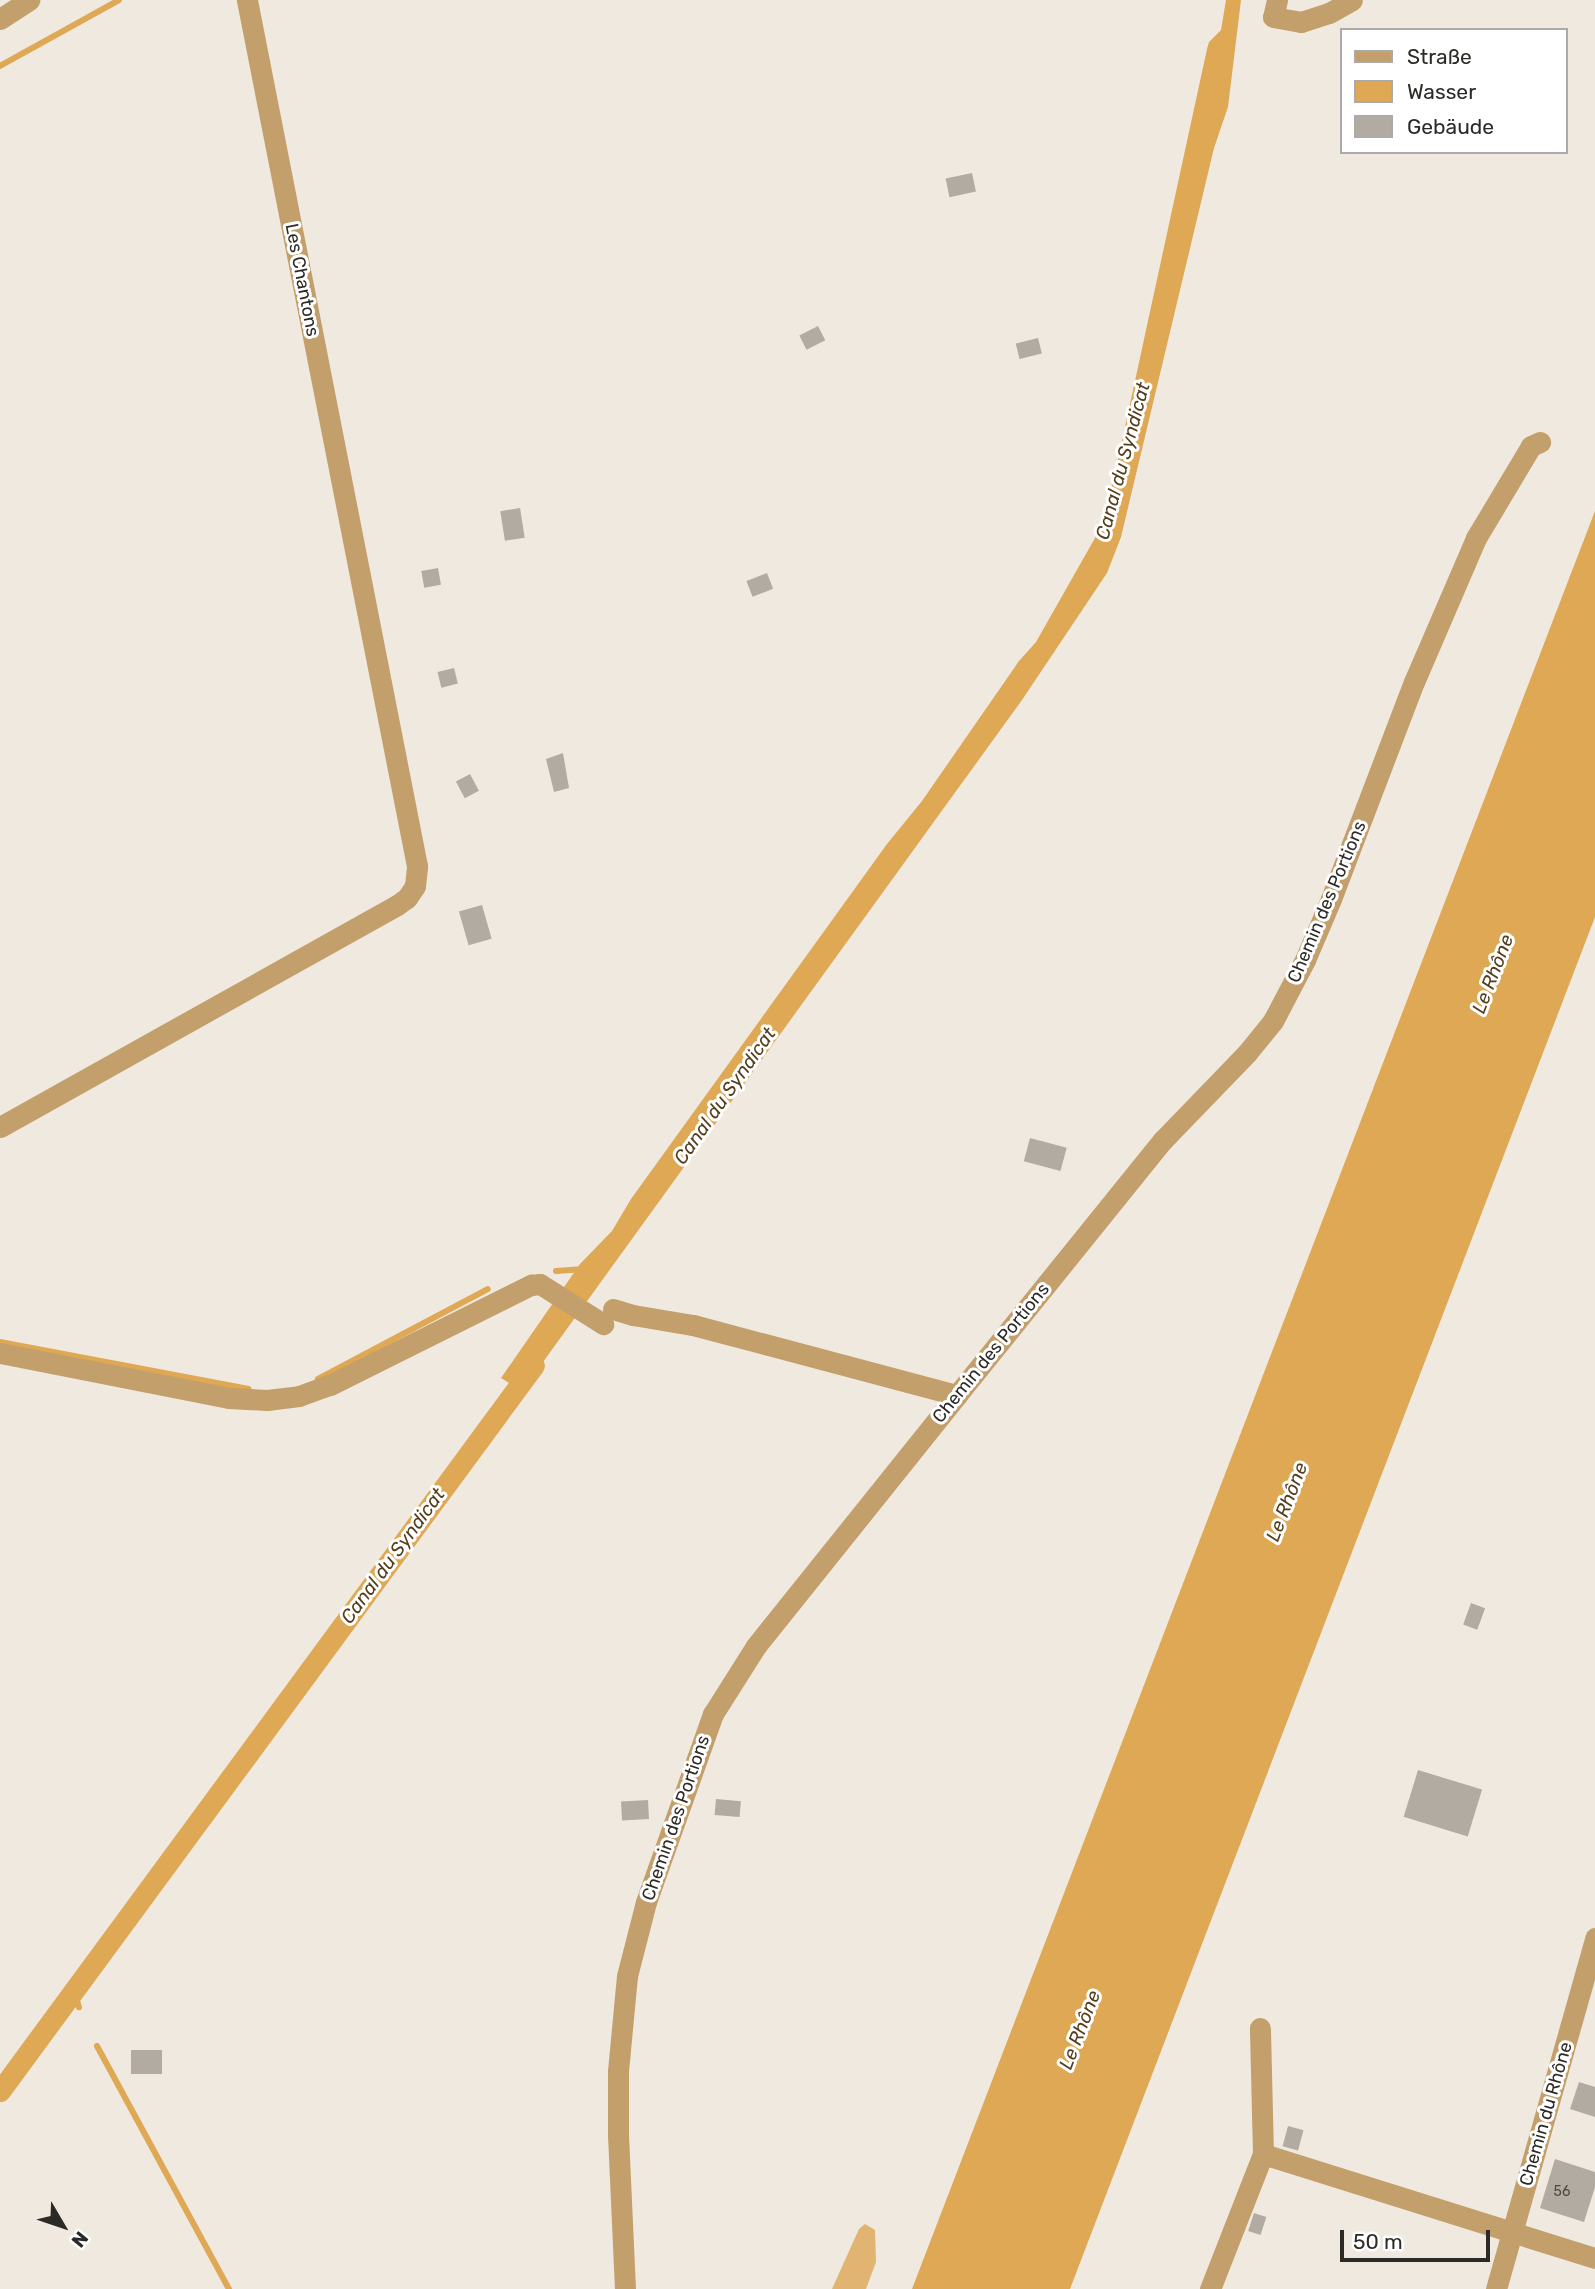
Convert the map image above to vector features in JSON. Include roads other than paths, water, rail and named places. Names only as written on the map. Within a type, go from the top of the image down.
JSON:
[{"type":"street","points":[[0,19],[29,0]]},
{"type":"street","name":"Les Chantons","points":[[0,1127],[397,905],[412,892],[417,866],[247,0]]},
{"type":"street","points":[[1277,0],[1273,17],[1301,22],[1329,13],[1352,0]]},
{"type":"street","name":"Chemin des Portions","points":[[625,2289],[618,2071],[627,1976],[646,1902],[705,1736],[725,1692],[756,1646],[1163,1140],[1247,1053],[1273,1021],[1305,960],[1331,899],[1451,594],[1492,508],[1531,446],[1540,442]]},
{"type":"street","points":[[0,1353],[229,1398],[284,1399],[343,1380],[513,1292],[540,1284],[604,1318],[633,1315],[693,1325],[957,1395]]},
{"type":"street","name":"Chemin du Rhône","points":[[1496,2289],[1595,1938]]},
{"type":"street","points":[[1210,2289],[1263,2154],[1260,2028]]},
{"type":"street","points":[[1263,2154],[1595,2258]]},
{"type":"water","name":"Canal du Syndicat","points":[[1226,0],[1241,0],[1228,107],[1214,148],[1121,537],[1107,573],[1022,700],[522,1391],[501,1378],[580,1264],[612,1231],[631,1199],[887,844],[922,801],[1019,661],[1036,642],[1095,538],[1104,518],[1120,450],[1207,49],[1209,42],[1221,30]]},
{"type":"water","name":"Le Rhône","points":[[1595,511],[1595,917],[1070,2289],[912,2289]]},
{"type":"waterway","points":[[0,66],[119,0]]},
{"type":"waterway","points":[[556,1271],[585,1269]]},
{"type":"waterway","points":[[318,1379],[488,1289]]},
{"type":"waterway","points":[[0,1342],[249,1389]]},
{"type":"waterway","name":"Canal du Syndicat","points":[[0,2091],[534,1365]]},
{"type":"waterway","points":[[74,1991],[79,2007]]},
{"type":"waterway","points":[[97,2046],[229,2289]]}]
